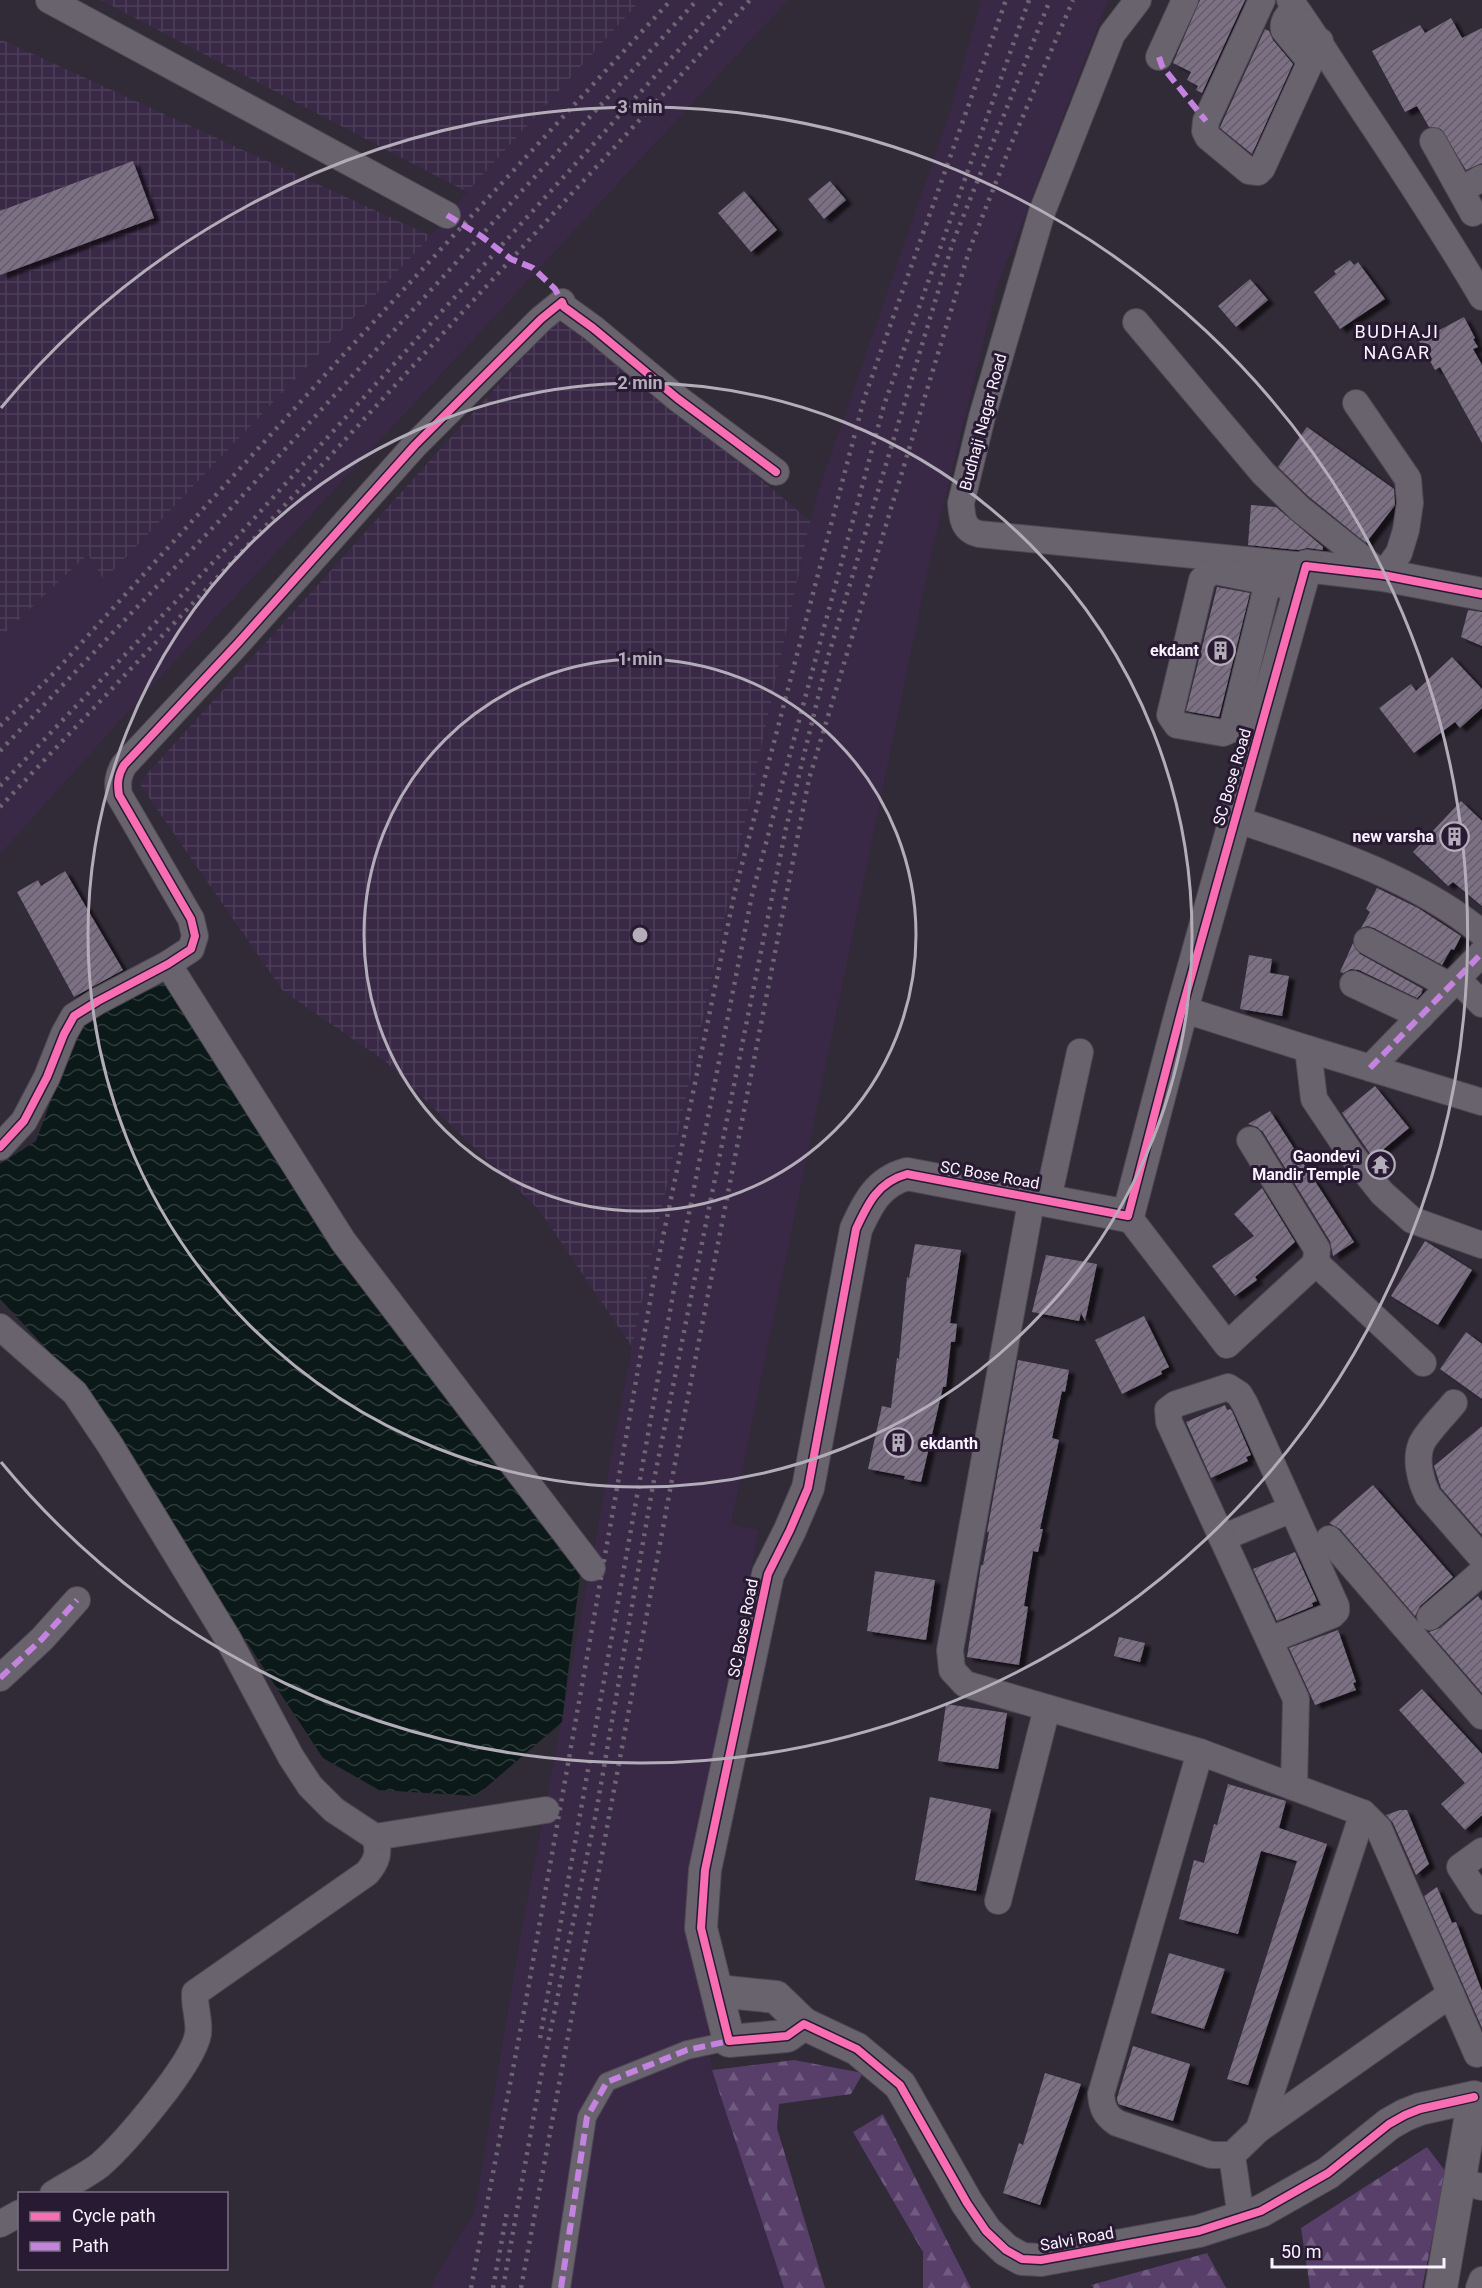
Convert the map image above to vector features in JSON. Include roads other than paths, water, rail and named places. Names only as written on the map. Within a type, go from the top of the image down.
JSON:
[{"type":"street","points":[[49,0],[447,215]]},
{"type":"street","name":"Budhaji Nagar Road","points":[[1138,0],[1112,34],[1042,212],[982,417],[961,503],[962,516],[970,532],[979,534],[1302,577]]},
{"type":"street","points":[[1159,57],[1185,0]]},
{"type":"street","points":[[1260,1],[1206,121],[1205,131],[1208,137],[1249,171],[1258,172],[1262,168],[1315,51]]},
{"type":"street","points":[[1292,4],[1315,51],[1343,79],[1443,230],[1482,297]]},
{"type":"street","points":[[1433,141],[1471,184],[1478,210],[1443,230]]},
{"type":"street","points":[[0,1148],[24,1121],[75,1016],[98,1000],[168,964],[191,949],[195,936],[191,919],[119,795],[117,785],[119,773],[415,445],[520,339],[561,302],[564,307],[593,328],[677,398],[776,472]]},
{"type":"street","points":[[1136,322],[1263,473],[1300,509],[1383,575]]},
{"type":"street","points":[[1356,403],[1408,479],[1410,503],[1406,530],[1399,553],[1383,575]]},
{"type":"street","points":[[1268,582],[1232,729],[1223,733],[1177,725],[1170,715],[1202,579],[1209,573],[1215,571],[1268,582],[1302,577],[1383,575],[1482,594]]},
{"type":"street","name":"SC Bose Road","points":[[729,2041],[701,1928],[705,1870],[768,1574],[808,1488],[856,1229],[866,1209],[880,1190],[892,1179],[907,1174],[1128,1216],[1182,1009],[1302,577]]},
{"type":"street","points":[[1235,819],[1340,855],[1403,883],[1433,898],[1482,933]]},
{"type":"street","points":[[1367,941],[1454,982],[1482,1004]]},
{"type":"street","points":[[1370,1068],[1482,953]]},
{"type":"street","points":[[168,964],[343,1240],[592,1568]]},
{"type":"street","points":[[1353,984],[1421,1016]]},
{"type":"street","points":[[1182,1009],[1482,1102]]},
{"type":"street","points":[[1308,1049],[1314,1099],[1345,1146],[1382,1193],[1412,1220],[1482,1245]]},
{"type":"street","points":[[1080,1053],[1040,1198],[950,1650],[952,1670],[965,1684],[1200,1752],[1363,1813],[1378,1829],[1477,2054]]},
{"type":"street","points":[[1128,1216],[1227,1345],[1316,1263],[1317,1249],[1250,1140]]},
{"type":"street","points":[[1316,1263],[1423,1363]]},
{"type":"street","points":[[0,1327],[75,1393],[110,1445],[228,1639],[291,1756],[310,1786],[334,1810],[375,1837],[379,1850],[376,1862],[366,1873],[195,1993],[198,2033],[191,2052],[153,2107],[119,2147],[98,2166],[55,2192]]},
{"type":"street","points":[[1270,1640],[1332,1615],[1336,1611],[1336,1606],[1239,1394],[1228,1387],[1176,1404],[1168,1410],[1169,1422],[1296,1699],[1294,1787]]},
{"type":"street","points":[[1454,1403],[1421,1445],[1419,1469],[1422,1485],[1428,1496],[1482,1558]]},
{"type":"street","points":[[1222,1538],[1292,1509]]},
{"type":"street","points":[[1329,1539],[1482,1716]]},
{"type":"street","points":[[1430,1617],[1482,1572]]},
{"type":"street","points":[[0,1678],[42,1640],[78,1600]]},
{"type":"street","points":[[998,1901],[1047,1708]]},
{"type":"street","points":[[1200,1752],[1101,2094],[1102,2108],[1108,2118],[1211,2155],[1232,2155],[1259,2130],[1451,1994]]},
{"type":"street","points":[[375,1837],[546,1810]]},
{"type":"street","points":[[1259,2130],[1363,1813]]},
{"type":"street","points":[[1482,1851],[1460,1867],[1482,1901]]},
{"type":"street","name":"Salvi Road","points":[[717,1991],[776,1996],[804,2024],[857,2049],[900,2085],[967,2204],[986,2231],[1005,2250],[1022,2259],[1041,2260],[1199,2231],[1261,2211],[1328,2173],[1389,2124],[1405,2115],[1478,2090]]},
{"type":"street","points":[[561,2288],[587,2117],[607,2082],[687,2050],[729,2041],[787,2036],[804,2024]]},
{"type":"street","points":[[1441,2288],[1471,2185],[1478,2090]]},
{"type":"street","points":[[1232,2155],[1241,2218]]},
{"type":"street","points":[[0,2224],[18,2214]]},
{"type":"street","points":[[1479,2288],[1482,2280]]},
{"type":"water","points":[[166,983],[580,1575],[562,1722],[476,1796],[379,1790],[323,1758],[71,1375],[0,1299],[0,1164],[36,1141],[82,1017]]},
{"type":"railway","points":[[0,726],[54,673],[671,0]]},
{"type":"railway","points":[[0,751],[221,519],[697,0]]},
{"type":"railway","points":[[0,786],[240,534],[724,0]]},
{"type":"railway","points":[[0,807],[249,544],[750,0]]},
{"type":"railway","points":[[471,2288],[525,2006],[653,1285],[735,891],[864,399],[1006,0]]},
{"type":"railway","points":[[540,2038],[674,1289],[752,895],[884,405],[1029,0]]},
{"type":"railway","points":[[503,2288],[540,2081],[596,1813],[653,1485],[786,828],[828,657],[953,242],[1050,0]]},
{"type":"railway","points":[[521,2288],[676,1458],[809,779],[970,248],[1011,144],[1073,0]]},
{"type":"railway","points":[[493,2288],[507,2212]]},
{"type":"place","name":"ekdant","points":[[1220,650]]},
{"type":"place","name":"new varsha","points":[[1455,836]]},
{"type":"place","name":"Gaondevi Mandir Temple","points":[[1381,1165]]},
{"type":"place","name":"ekdanth","points":[[899,1443]]},
{"type":"district","name":"BUDHAJI NAGAR","points":[[1397,341]]}]
